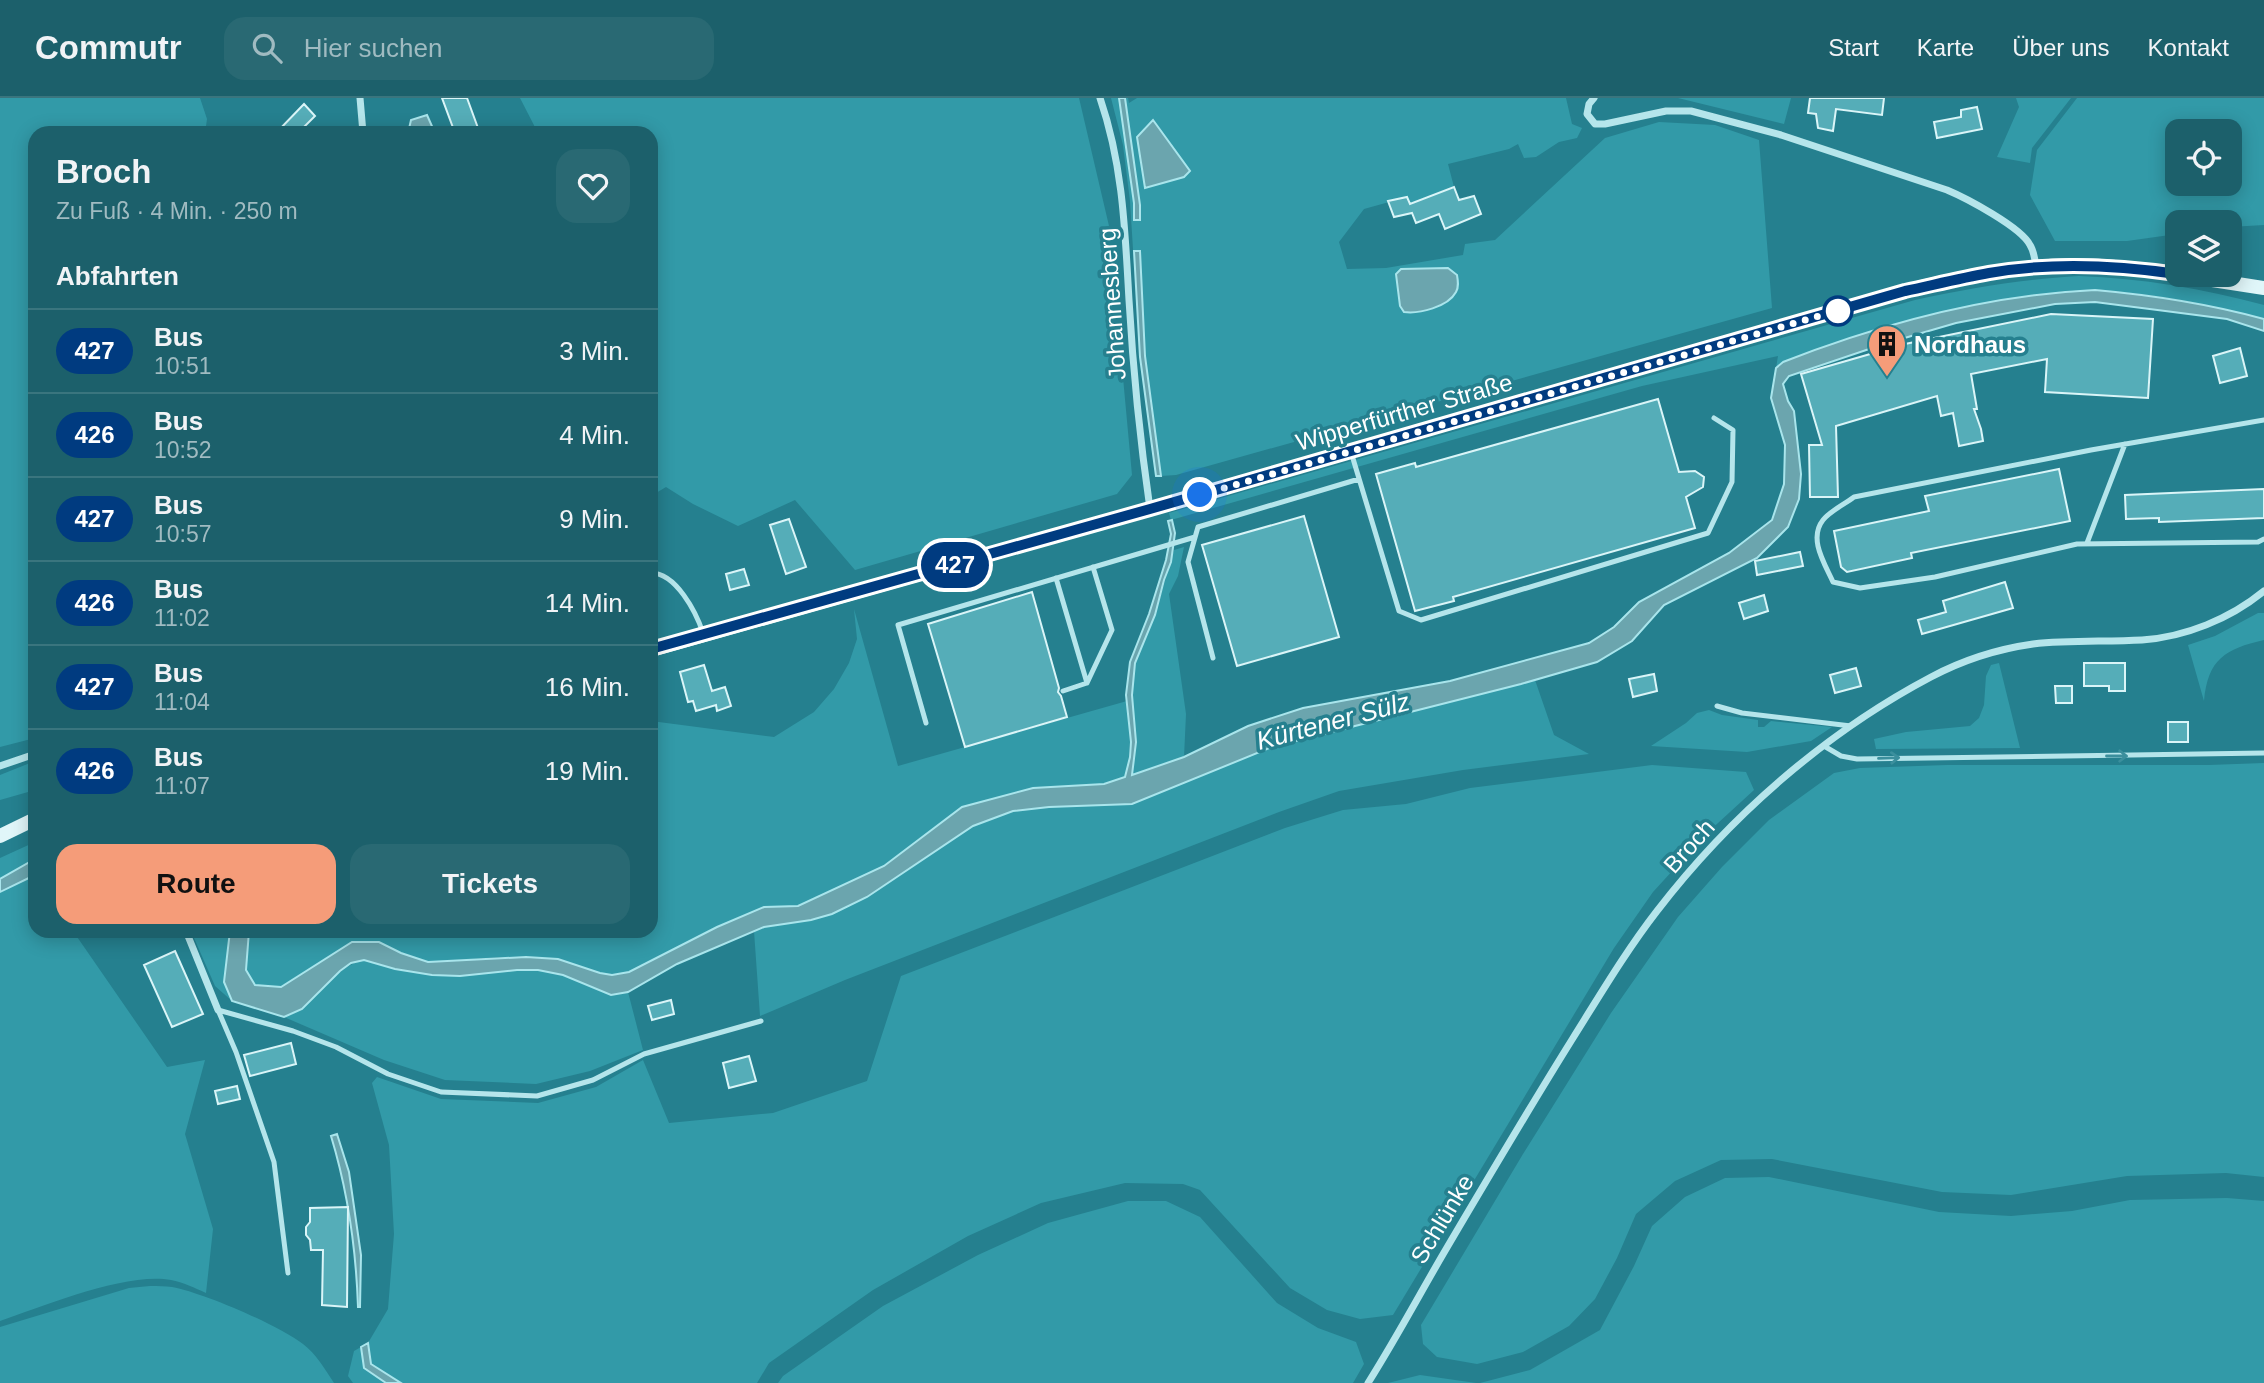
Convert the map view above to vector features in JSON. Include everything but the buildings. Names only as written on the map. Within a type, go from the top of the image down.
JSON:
[{"type":"main road","name":"Wipperfürther Straße","points":[[658,648],[1351,452],[1905,291],[1992,272],[2036,267],[2098,266],[2165,273]]},
{"type":"main road","name":"Wipperfürther Straße","points":[[2242,284],[2264,288]]},
{"type":"main road","points":[[0,836],[28,823]]},
{"type":"street","points":[[360,98],[362,126]]},
{"type":"street","name":"Johannesberg","points":[[1100,98],[1114,148],[1125,212],[1133,357],[1150,509]]},
{"type":"street","points":[[1594,98],[1589,104],[1587,114],[1595,124],[1665,111],[1691,111],[1781,135],[1947,190],[1963,197],[2019,233],[2030,243],[2036,267]]},
{"type":"street","name":"Broch","points":[[1550,1075],[1657,911],[1703,856],[1788,773],[1851,726],[1933,676],[1997,651],[2033,644],[2084,640],[2141,640],[2170,636],[2219,619],[2264,591]]},
{"type":"street","points":[[0,766],[28,756]]},
{"type":"street","points":[[189,938],[218,1010]]},
{"type":"street","name":"Schlünke","points":[[1368,1383],[1550,1075]]},
{"type":"lane","points":[[1351,452],[1399,611],[1421,620],[1708,533],[1732,482],[1733,430],[1714,418]]},
{"type":"lane","points":[[2264,420],[1854,497],[1823,520],[1816,537],[1820,555],[1833,582],[1860,588],[1935,577],[2077,544],[2258,542],[2264,539]]},
{"type":"lane","points":[[2087,543],[2125,444]]},
{"type":"lane","points":[[1213,658],[1188,562],[1198,527],[1359,479]]},
{"type":"lane","points":[[926,723],[898,625],[1195,537]]},
{"type":"lane","points":[[1063,691],[1087,683],[1112,630],[1093,567]]},
{"type":"lane","points":[[658,573],[672,580],[699,621],[704,635]]},
{"type":"lane","points":[[1056,578],[1087,683]]},
{"type":"lane","points":[[1717,706],[1742,713],[1851,726]]},
{"type":"lane","points":[[1824,746],[1841,756],[1857,759],[2264,753]]},
{"type":"lane","points":[[218,1010],[293,1031],[336,1047],[388,1074],[441,1092],[514,1096],[537,1096],[565,1089],[593,1080],[644,1054],[761,1021]]},
{"type":"lane","points":[[218,1010],[236,1052],[274,1162],[288,1273]]},
{"type":"green space","points":[[0,98],[200,98],[207,119],[206,126],[28,126],[28,740],[0,747]]},
{"type":"green space","points":[[520,98],[1079,98],[1109,226],[1132,475],[1117,494],[855,570],[795,500],[738,526],[666,487],[658,492],[658,126],[534,126]]},
{"type":"green space","points":[[1111,98],[1119,98],[1134,220],[1139,220],[1140,205],[1125,98],[1128,98],[1129,103],[1137,98],[1566,98],[1572,124],[1582,128],[1577,138],[1559,142],[1536,157],[1524,158],[1518,144],[1509,149],[1448,164],[1454,187],[1410,204],[1407,197],[1364,209],[1339,242],[1347,269],[1386,268],[1463,255],[1465,244],[1495,240],[1605,138],[1659,122],[1715,125],[1759,140],[1772,308],[1176,475],[1161,476],[1145,356],[1140,251],[1134,251],[1134,265],[1123,145]]},
{"type":"green space","points":[[1678,98],[1791,98],[1784,124]]},
{"type":"green space","points":[[2016,98],[2071,98],[2032,148],[2030,163],[1997,157],[2019,107]]},
{"type":"green space","points":[[2077,98],[2264,98],[2264,225],[2242,226],[2242,210],[2165,210],[2165,236],[2127,241],[2055,241],[2030,195],[2037,150]]},
{"type":"green space","points":[[2102,277],[2195,289],[2264,305],[2264,319],[2215,307],[2139,294],[2063,291],[1783,362],[1776,368],[1778,356],[1642,386],[1171,520],[1169,513],[1915,300],[2037,279]]},
{"type":"green space","points":[[1184,547],[1178,576],[1169,594],[1186,714],[1184,757],[1131,775],[1136,742],[1132,695],[1135,663],[1155,615],[1174,550]]},
{"type":"green space","points":[[854,609],[898,766],[1127,701],[1130,739],[1125,777],[1104,784],[1033,788],[962,807],[884,866],[798,906],[764,907],[629,972],[612,975],[582,967],[502,957],[428,962],[379,942],[352,942],[280,987],[255,985],[246,971],[248,938],[658,938],[658,722],[774,737],[814,712],[834,689],[849,663],[857,639]]},
{"type":"green space","points":[[2258,613],[2264,613],[2264,640],[2239,647],[2221,658],[2210,675],[2204,701],[2188,645],[2215,636]]},
{"type":"green space","points":[[1999,663],[2020,748],[1876,749],[1874,739],[1906,732],[1970,726],[1979,718],[1984,705],[1986,676],[1991,665]]},
{"type":"green space","points":[[1535,680],[1554,735],[1589,754],[1463,770],[1339,791],[845,980],[760,1016],[754,931],[811,920],[867,897],[973,826],[1013,811],[1049,807],[1209,771],[1272,747]]},
{"type":"green space","points":[[1709,710],[1722,715],[1758,720],[1758,727],[1764,727],[1771,721],[1832,727],[1811,741],[1747,752],[1651,746],[1697,713]]},
{"type":"green space","points":[[2264,763],[2264,1177],[2226,1173],[2127,1176],[2011,1195],[1942,1192],[1772,1159],[1721,1160],[1675,1181],[1636,1214],[1595,1299],[1569,1326],[1523,1352],[1477,1364],[1437,1357],[1423,1344],[1421,1325],[1523,1154],[1611,1013],[1678,917],[1722,867],[1769,820],[1834,773],[1860,768],[1947,765]]},
{"type":"green space","points":[[28,764],[28,792],[0,800],[0,775]]},
{"type":"green space","points":[[1652,765],[1746,772],[1754,790],[1706,834],[1653,892],[1614,948],[1393,1315],[1360,1319],[1327,1310],[1290,1288],[1200,1190],[1183,1184],[1125,1183],[1041,1203],[968,1236],[873,1290],[769,1363],[757,1383],[401,1383],[371,1364],[368,1343],[388,1309],[394,1234],[389,1145],[372,1083],[377,1077],[441,1099],[538,1103],[596,1087],[643,1060],[669,1123],[773,1113],[867,1081],[901,976],[1285,828],[1343,810],[1406,804],[1470,788]]},
{"type":"green space","points":[[28,845],[28,863],[0,879],[0,858]]},
{"type":"green space","points":[[28,878],[28,938],[78,938],[167,1067],[205,1060],[185,1134],[213,1229],[206,1293],[171,1280],[131,1281],[62,1299],[0,1321],[0,892]]},
{"type":"green space","points":[[194,938],[229,938],[225,982],[232,1001],[215,986]]},
{"type":"green space","points":[[364,960],[538,970],[563,975],[611,995],[628,992],[643,1050],[590,1071],[536,1084],[445,1080],[384,1060],[284,1017],[306,1005],[342,971]]},
{"type":"green space","points":[[1769,1177],[1939,1212],[2011,1216],[2072,1211],[2130,1200],[2227,1198],[2264,1201],[2264,1383],[1480,1383],[1530,1370],[1600,1330],[1652,1226],[1685,1197],[1725,1178]]},
{"type":"green space","points":[[1128,1201],[1166,1201],[1200,1217],[1277,1303],[1318,1328],[1356,1342],[1364,1364],[1353,1383],[778,1383],[783,1376],[883,1306],[978,1255],[1048,1223]]},
{"type":"green space","points":[[150,1286],[186,1290],[240,1311],[292,1336],[308,1348],[334,1383],[0,1383],[0,1327],[129,1288]]},
{"type":"green space","points":[[361,1347],[364,1368],[386,1383],[353,1383],[348,1376],[354,1351]]},
{"type":"green space","points":[[1420,1375],[1476,1383],[1388,1383]]},
{"type":"water","points":[[1119,98],[1125,98],[1140,220],[1134,220]]},
{"type":"water","points":[[427,115],[432,126],[410,126],[411,120]]},
{"type":"water","points":[[1153,120],[1190,171],[1184,177],[1145,188],[1137,137]]},
{"type":"water","points":[[1134,251],[1140,251],[1145,356],[1161,476],[1156,476],[1140,357]]},
{"type":"water","points":[[1448,268],[1457,275],[1458,286],[1447,302],[1417,312],[1404,312],[1400,306],[1396,274],[1401,269]]},
{"type":"water","name":"Kürtener Sülz","points":[[2095,290],[2180,301],[2264,319],[2264,331],[2227,319],[2173,312],[2095,302],[2055,304],[1956,323],[1789,376],[1783,384],[1794,411],[1801,474],[1799,499],[1788,527],[1757,558],[1664,605],[1632,641],[1597,662],[1272,747],[1132,804],[1013,811],[973,826],[867,897],[832,914],[764,927],[677,964],[628,992],[611,995],[563,975],[538,970],[460,976],[432,975],[395,969],[364,960],[351,963],[302,1009],[284,1017],[232,1001],[224,982],[229,938],[248,938],[246,970],[255,985],[281,987],[352,942],[379,942],[428,962],[526,957],[558,959],[612,975],[629,972],[717,927],[764,907],[798,906],[884,866],[962,807],[1033,788],[1104,784],[1125,777],[1131,742],[1126,695],[1130,662],[1166,560],[1171,534],[1168,521],[1172,520],[1175,533],[1171,562],[1155,615],[1135,663],[1132,695],[1136,742],[1132,775],[1184,757],[1248,726],[1303,708],[1450,681],[1589,643],[1614,627],[1639,602],[1729,553],[1772,520],[1784,484],[1785,445],[1771,398],[1776,368],[1783,362],[1859,335],[1936,313],[2055,293]]},
{"type":"water","points":[[28,863],[28,878],[0,892],[0,879]]},
{"type":"water","points":[[337,1134],[349,1172],[361,1255],[360,1307],[350,1220],[331,1136]]},
{"type":"water","points":[[368,1343],[371,1364],[401,1383],[386,1383],[364,1368],[361,1347]]},
{"type":"bus line","name":"427","points":[[658,647],[835,599],[1905,291],[1992,272],[2036,267],[2098,266],[2165,273]]},
{"type":"place","name":"Nordhaus","points":[[1887,378]]},
{"type":"route","points":[[1200,495],[1840,310],[1838,311]]}]
